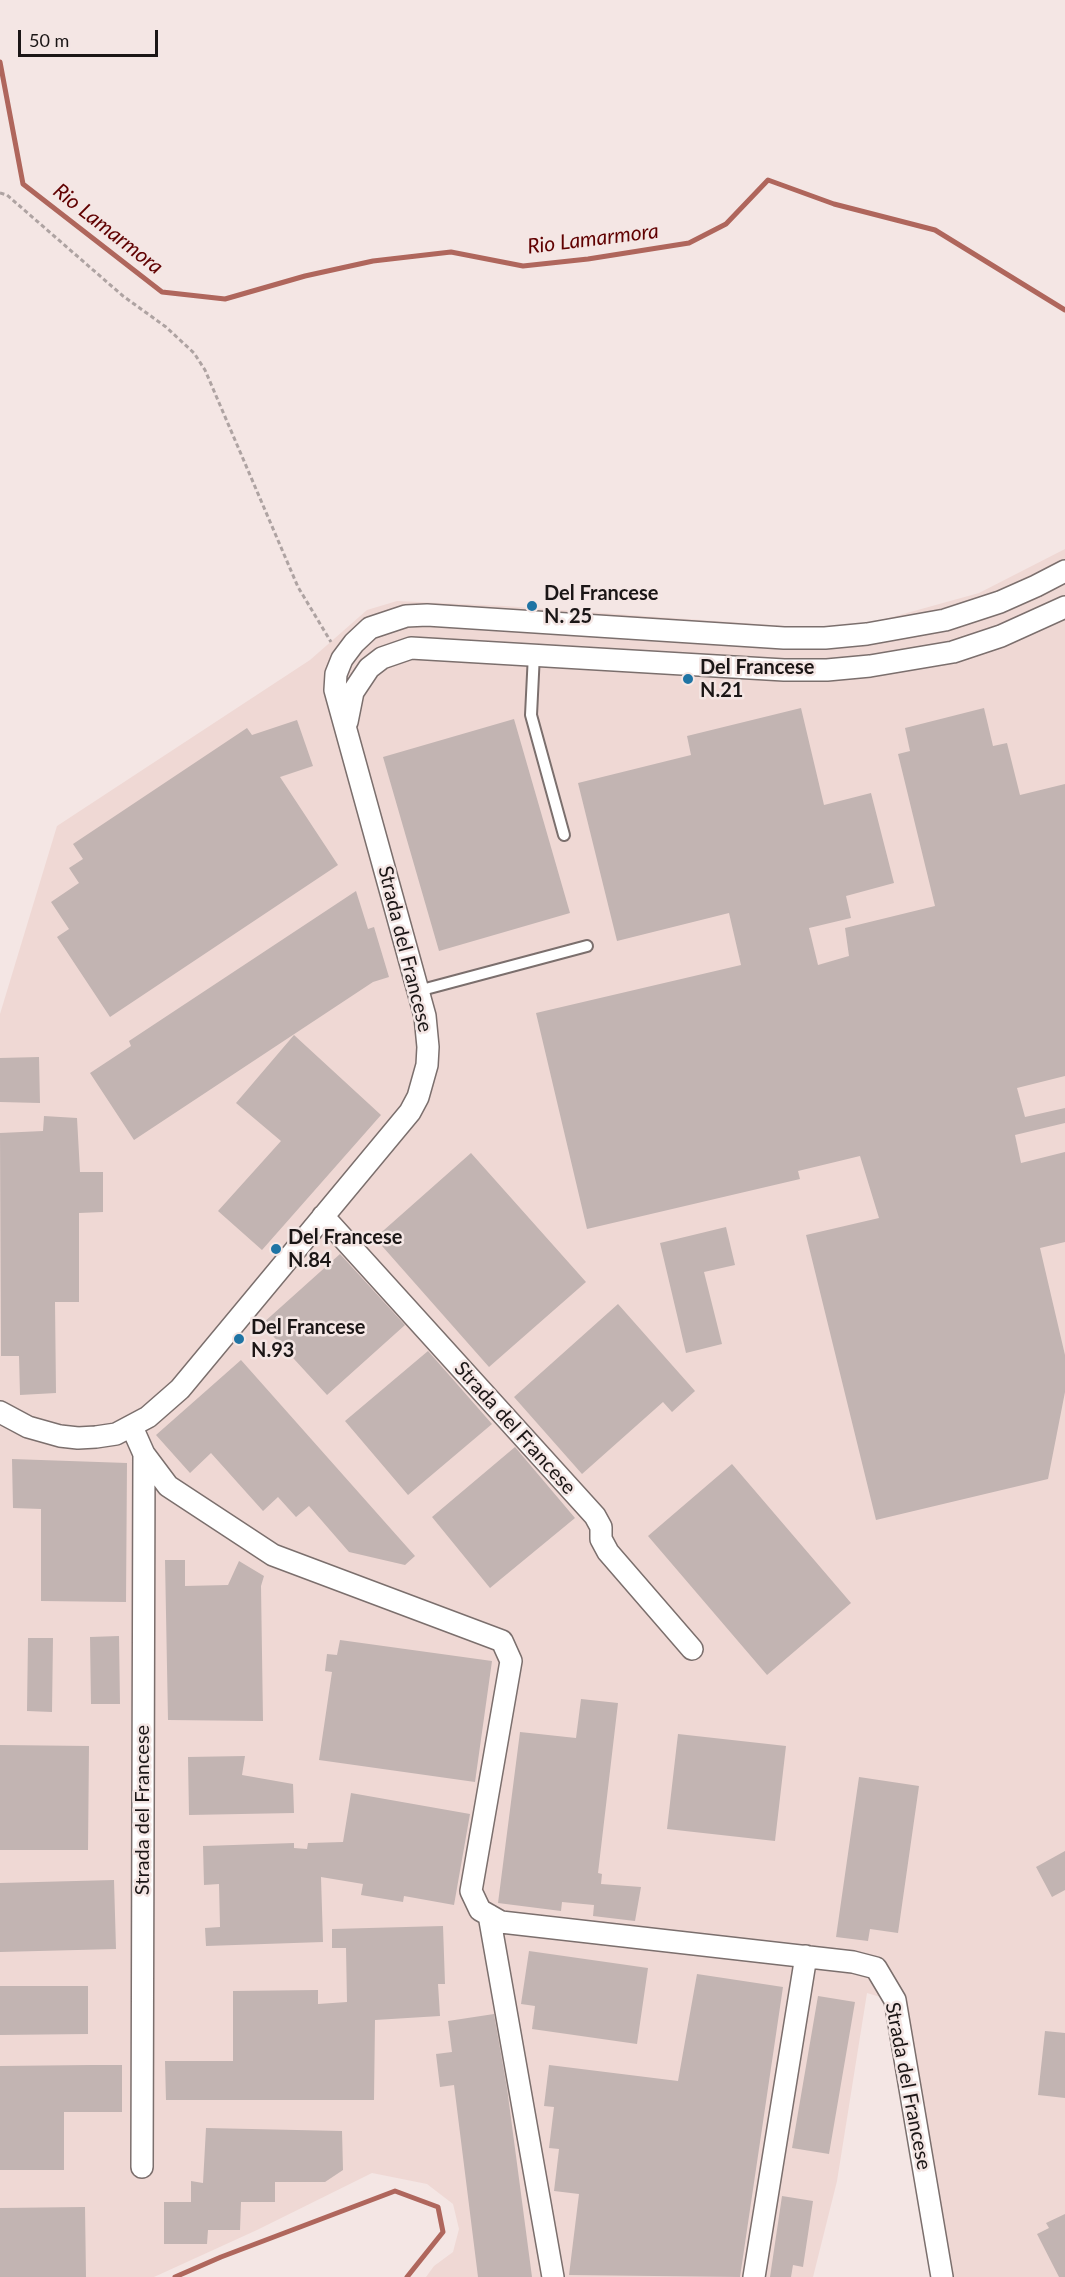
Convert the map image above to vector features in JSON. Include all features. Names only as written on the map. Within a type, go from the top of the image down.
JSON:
[{"type":"street","name":"Strada del Francese","points":[[0,1412],[28,1427],[60,1436],[96,1437],[116,1434],[132,1427],[161,1407],[180,1389],[410,1112],[418,1097],[427,1065],[425,1016],[335,690],[336,674],[342,659],[370,628],[406,616],[428,615],[784,638],[843,636],[945,621],[1000,602],[1065,571]]},
{"type":"street","points":[[1000,602],[1012,631]]},
{"type":"street","name":"Strada del Francese","points":[[346,725],[353,692],[369,668],[382,658],[411,648],[784,670],[846,668],[953,652],[1012,631],[1065,607]]},
{"type":"street","points":[[541,654],[549,623]]},
{"type":"street","points":[[843,636],[846,668]]},
{"type":"street","name":"Strada del Francese","points":[[323,1216],[595,1516],[601,1527],[601,1539],[608,1552],[692,1649]]},
{"type":"street","name":"Strada del Francese","points":[[132,1427],[144,1454],[168,1486],[273,1555],[502,1641],[511,1661],[471,1891],[480,1910],[501,1922],[806,1956],[853,1962],[876,1968],[895,2000],[942,2277]]},
{"type":"street","name":"Strada del Francese","points":[[141,2167],[144,1454]]},
{"type":"street","name":"Strada del Francese","points":[[489,1915],[554,2277]]},
{"type":"street","points":[[754,2277],[806,1956]]},
{"type":"lane","points":[[541,654],[531,715],[564,835]]},
{"type":"lane","points":[[418,991],[586,945]]},
{"type":"path","points":[[0,193],[7,195],[123,296],[166,327],[194,353],[205,370],[298,587],[342,659]]},
{"type":"shaded area","points":[[1065,549],[1065,2277],[939,2277],[887,1999],[867,1993],[837,2181],[813,2277],[426,2277],[434,2266],[453,2252],[459,2229],[453,2204],[427,2184],[372,2173],[257,2230],[154,2277],[0,2277],[0,1014],[57,826],[310,660],[367,610],[397,601],[504,606],[786,626],[860,626],[979,593]]},
{"type":"building","points":[[801,708],[824,805],[871,793],[894,883],[846,896],[851,918],[809,928],[818,965],[849,956],[845,928],[935,906],[898,754],[910,751],[905,728],[984,708],[993,746],[1007,743],[1020,795],[1065,784],[1065,1076],[1017,1088],[1025,1117],[1065,1108],[1065,1123],[1015,1135],[1021,1163],[1065,1152],[1065,1242],[1040,1248],[1065,1355],[1065,1392],[1048,1479],[876,1520],[806,1235],[879,1218],[860,1156],[798,1171],[800,1179],[587,1229],[536,1013],[741,965],[729,913],[617,941],[578,783],[691,755],[687,736]]},
{"type":"building","points":[[514,719],[570,913],[439,951],[383,757]]},
{"type":"building","points":[[297,720],[313,766],[280,777],[338,865],[110,1017],[57,937],[69,929],[51,902],[79,883],[69,868],[83,859],[73,844],[247,728],[252,735]]},
{"type":"building","points":[[356,891],[368,929],[374,927],[389,977],[373,982],[134,1140],[90,1073],[131,1046],[129,1041]]},
{"type":"building","points":[[294,1035],[381,1115],[262,1250],[218,1211],[281,1141],[236,1103]]},
{"type":"building","points":[[39,1057],[40,1103],[0,1102],[0,1058]]},
{"type":"building","points":[[44,1116],[77,1118],[80,1172],[103,1172],[103,1212],[79,1213],[79,1302],[55,1302],[56,1393],[20,1395],[19,1356],[1,1356],[0,1133],[43,1131]]},
{"type":"building","points":[[471,1153],[586,1282],[489,1367],[375,1238]]},
{"type":"building","points":[[726,1227],[735,1265],[704,1272],[722,1344],[686,1353],[660,1243]]},
{"type":"building","points":[[340,1254],[405,1325],[327,1395],[262,1324]]},
{"type":"building","points":[[618,1304],[695,1391],[672,1412],[663,1402],[582,1474],[514,1397]]},
{"type":"building","points":[[428,1351],[492,1424],[408,1495],[345,1421]]},
{"type":"building","points":[[241,1360],[415,1556],[405,1565],[349,1552],[309,1506],[296,1517],[278,1497],[263,1511],[211,1453],[190,1473],[156,1435]]},
{"type":"building","points":[[515,1447],[575,1518],[490,1588],[432,1517]]},
{"type":"building","points":[[12,1459],[127,1463],[126,1602],[41,1601],[41,1509],[13,1508]]},
{"type":"building","points":[[732,1464],[851,1603],[767,1675],[648,1536]]},
{"type":"building","points":[[165,1560],[185,1560],[185,1586],[228,1585],[239,1561],[264,1576],[261,1586],[263,1721],[168,1720]]},
{"type":"building","points":[[119,1636],[120,1704],[91,1704],[90,1637]]},
{"type":"building","points":[[28,1638],[53,1638],[52,1712],[27,1711]]},
{"type":"building","points":[[340,1640],[492,1661],[475,1782],[319,1760],[332,1672],[325,1671],[327,1654],[337,1655]]},
{"type":"building","points":[[581,1699],[618,1703],[598,1873],[602,1874],[601,1884],[641,1887],[635,1921],[593,1916],[594,1905],[562,1902],[561,1911],[498,1903],[520,1732],[576,1738]]},
{"type":"building","points":[[678,1734],[786,1746],[775,1841],[667,1829]]},
{"type":"building","points":[[0,1745],[89,1746],[88,1850],[0,1850]]},
{"type":"building","points":[[245,1756],[242,1775],[293,1784],[294,1813],[189,1815],[188,1757]]},
{"type":"building","points":[[859,1777],[919,1786],[898,1933],[870,1929],[868,1941],[836,1937]]},
{"type":"building","points":[[351,1793],[470,1814],[454,1905],[404,1896],[403,1902],[361,1895],[363,1884],[321,1877],[323,1942],[206,1946],[205,1928],[220,1927],[219,1884],[204,1885],[203,1846],[294,1843],[294,1848],[307,1849],[308,1843],[343,1842]]},
{"type":"building","points":[[1065,1851],[1065,1890],[1052,1897],[1036,1867]]},
{"type":"building","points":[[114,1880],[116,1949],[0,1952],[0,1883]]},
{"type":"building","points":[[443,1926],[445,1984],[438,1984],[440,2016],[375,2020],[374,2100],[166,2100],[165,2061],[233,2061],[233,1991],[318,1990],[318,2004],[347,2002],[346,1948],[332,1948],[332,1929]]},
{"type":"building","points":[[529,1951],[648,1968],[637,2044],[532,2029],[535,2006],[521,2004]]},
{"type":"building","points":[[697,1974],[783,1987],[740,2277],[569,2275],[579,2194],[554,2191],[559,2149],[549,2148],[554,2107],[544,2106],[549,2065],[678,2081]]},
{"type":"building","points":[[0,1986],[88,1986],[88,2034],[0,2035]]},
{"type":"building","points":[[818,1996],[855,2002],[829,2154],[792,2148]]},
{"type":"building","points":[[494,2014],[507,2088],[532,2277],[478,2277],[454,2085],[440,2087],[436,2054],[452,2052],[448,2021]]},
{"type":"building","points":[[1045,2031],[1065,2033],[1065,2098],[1038,2095]]},
{"type":"building","points":[[122,2065],[122,2112],[64,2112],[64,2170],[0,2170],[0,2066]]},
{"type":"building","points":[[206,2128],[342,2131],[343,2170],[325,2182],[275,2182],[275,2202],[241,2202],[240,2230],[208,2230],[207,2244],[164,2244],[164,2202],[191,2202],[191,2181],[203,2183]]},
{"type":"building","points":[[782,2196],[813,2201],[803,2267],[793,2265],[791,2277],[770,2277]]},
{"type":"building","points":[[85,2207],[86,2277],[0,2277],[0,2208]]},
{"type":"building","points":[[1065,2214],[1065,2277],[1059,2277],[1037,2234],[1049,2228],[1046,2223]]},
{"type":"waterway","name":"Rio Lamarmora","points":[[0,62],[23,184],[162,292],[225,299],[305,276],[373,261],[451,252],[523,266],[588,259],[689,243],[726,224],[768,180],[834,204],[935,230],[1065,310]]},
{"type":"waterway","points":[[175,2277],[221,2257],[395,2191],[438,2207],[443,2232],[407,2277]]},
{"type":"place","name":"Del Francese N. 25","points":[[532,606]]},
{"type":"place","name":"Del Francese N.21","points":[[688,679]]},
{"type":"place","name":"Del Francese N.84","points":[[276,1249]]},
{"type":"place","name":"Del Francese N.93","points":[[239,1339]]}]
